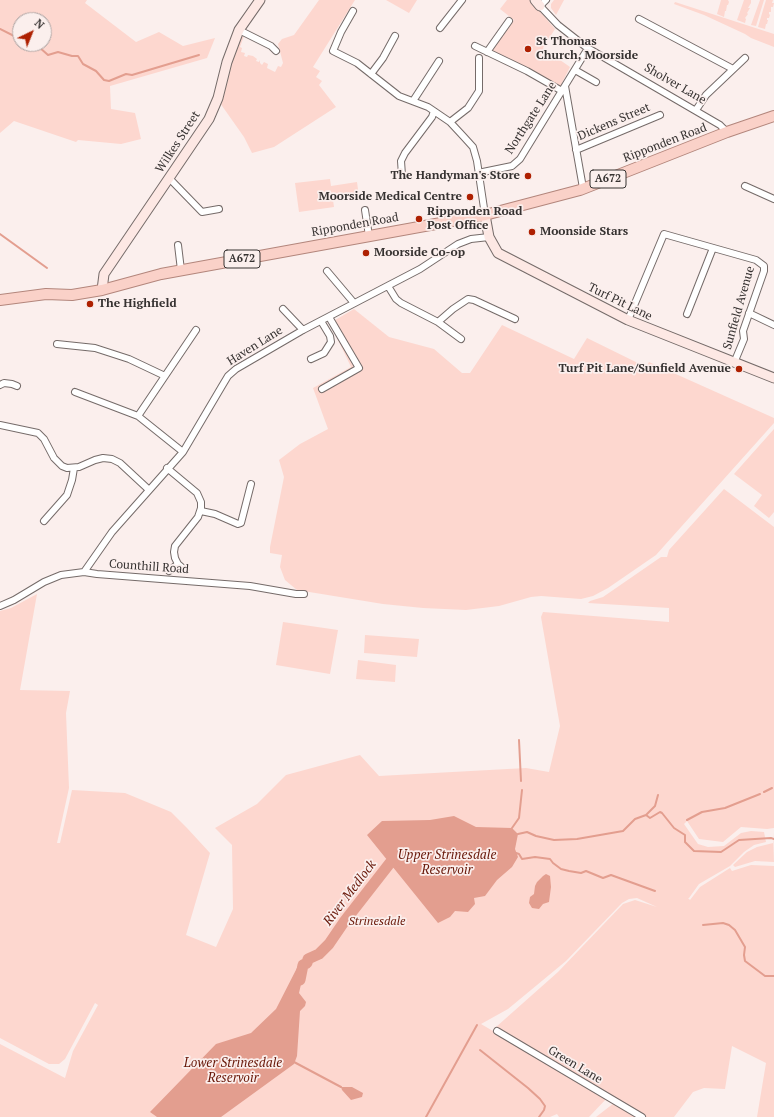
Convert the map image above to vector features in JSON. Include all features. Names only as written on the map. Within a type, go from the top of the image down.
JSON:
[{"type":"main road","name":"Ripponden Road","points":[[0,300],[46,294],[72,295],[102,290],[181,270],[485,215],[583,188],[727,132],[774,116]]},
{"type":"street","name":"Wilkes Street","points":[[102,290],[104,274],[209,119],[218,98],[227,62],[239,30],[260,0]]},
{"type":"street","points":[[440,28],[462,0]]},
{"type":"street","name":"Sholver Lane","points":[[540,2],[558,25],[586,47],[720,124],[727,132]]},
{"type":"street","points":[[353,11],[344,25],[333,51],[357,63],[399,96],[421,103],[450,122],[473,147],[477,162],[485,215]]},
{"type":"street","points":[[639,19],[733,69]]},
{"type":"street","points":[[487,52],[510,21]]},
{"type":"street","points":[[239,30],[271,46],[276,52]]},
{"type":"street","points":[[371,74],[383,58],[396,36]]},
{"type":"street","points":[[475,46],[564,88],[583,188]]},
{"type":"street","name":"Northgate Lane","points":[[478,173],[512,166],[516,163],[526,150],[585,53]]},
{"type":"street","points":[[450,122],[468,108],[479,91],[479,58]]},
{"type":"street","points":[[696,110],[706,95],[745,58]]},
{"type":"street","points":[[413,101],[439,61]]},
{"type":"street","points":[[574,70],[596,82]]},
{"type":"street","points":[[402,175],[401,161],[405,153],[432,117],[434,111]]},
{"type":"street","name":"Dickens Street","points":[[576,150],[660,115]]},
{"type":"street","points":[[169,178],[202,212],[219,209]]},
{"type":"street","points":[[745,186],[774,199]]},
{"type":"street","points":[[365,210],[369,236]]},
{"type":"street","name":"Turf Pit Lane","points":[[485,215],[489,237],[498,253],[628,320],[774,378]]},
{"type":"street","name":"Sunfield Avenue","points":[[628,320],[664,234],[756,260],[764,266],[764,270],[743,330],[744,339],[734,363]]},
{"type":"street","name":"Haven Lane","points":[[84,572],[112,532],[167,468],[183,452],[231,373],[262,353],[303,330],[420,269],[458,244],[464,241],[489,237]]},
{"type":"street","points":[[178,245],[181,270]]},
{"type":"street","points":[[687,314],[713,248]]},
{"type":"street","points":[[327,271],[354,303]]},
{"type":"street","points":[[388,286],[401,303],[438,322],[461,339]]},
{"type":"street","points":[[438,322],[453,308],[468,299],[474,300],[515,319]]},
{"type":"street","points":[[283,310],[303,330]]},
{"type":"street","points":[[749,313],[774,325]]},
{"type":"street","points":[[322,389],[359,368],[329,317]]},
{"type":"street","points":[[311,359],[324,353],[330,342],[330,336],[321,321]]},
{"type":"street","points":[[138,416],[196,330]]},
{"type":"street","points":[[57,344],[94,348],[129,359],[164,376]]},
{"type":"street","points":[[0,385],[4,383],[17,386]]},
{"type":"street","points":[[75,392],[138,416],[183,452]]},
{"type":"street","points":[[0,424],[38,433],[44,439],[57,462],[67,468],[79,467],[103,458],[112,459],[120,463],[148,490]]},
{"type":"street","points":[[44,521],[67,495],[74,468]]},
{"type":"street","points":[[167,468],[197,493],[201,502],[201,511],[198,517],[175,546],[175,558],[178,564],[186,570]]},
{"type":"street","points":[[201,511],[215,514],[238,524],[242,523],[251,484]]},
{"type":"street","points":[[169,571],[178,564]]},
{"type":"street","name":"Counthill Road","points":[[0,606],[14,600],[44,582],[61,576],[84,572],[250,586],[304,594]]},
{"type":"street","name":"Green Lane","points":[[497,1031],[642,1117]]},
{"type":"green space","points":[[0,0],[87,0],[85,3],[136,42],[159,32],[183,46],[215,38],[207,58],[110,86],[111,109],[135,113],[141,139],[121,144],[78,140],[76,142],[14,121],[0,133]]},
{"type":"green space","points":[[319,0],[355,0],[313,67],[320,71],[316,77],[322,81],[319,85],[336,107],[274,147],[252,153],[244,137],[220,103],[226,86],[231,62],[241,37],[244,36],[240,47],[242,48],[241,52],[245,53],[244,56],[253,56],[257,59],[256,61],[259,62],[260,60],[262,65],[264,62],[268,64],[267,68],[275,72],[278,66],[281,67],[283,63],[278,44],[282,39],[294,35]]},
{"type":"green space","points":[[386,0],[417,0],[409,13]]},
{"type":"green space","points":[[507,0],[530,0],[555,29],[543,48],[570,67],[560,87],[491,51],[514,20],[500,9]]},
{"type":"green space","points":[[554,0],[564,0],[556,15],[551,8],[551,4]]},
{"type":"green space","points":[[721,0],[728,0],[729,2],[724,17],[717,14]]},
{"type":"green space","points":[[744,0],[751,0],[748,8],[750,8],[747,13],[748,14],[745,18],[745,23],[737,20]]},
{"type":"green space","points":[[760,0],[764,0],[756,26],[751,25]]},
{"type":"green space","points":[[766,0],[773,0],[772,3],[774,3],[773,7],[771,7],[771,12],[769,12],[770,15],[769,18],[767,18],[768,20],[765,29],[758,27]]},
{"type":"green space","points":[[675,2],[774,34],[774,47],[751,38],[704,15],[674,4]]},
{"type":"green space","points":[[330,179],[331,186],[357,182],[359,197],[333,200],[334,207],[299,212],[295,183]]},
{"type":"green space","points":[[354,309],[389,337],[434,349],[462,373],[470,373],[502,325],[574,359],[587,338],[646,367],[649,362],[774,418],[774,423],[656,555],[608,588],[593,596],[581,599],[541,596],[531,597],[499,606],[466,610],[383,604],[297,590],[285,580],[280,567],[282,555],[270,553],[284,477],[279,460],[300,444],[328,429],[313,388],[351,367],[330,323]]},
{"type":"green space","points":[[774,429],[774,512],[769,518],[754,506],[762,495],[734,474]]},
{"type":"green space","name":"Strinesdale","points":[[724,489],[774,527],[774,828],[767,829],[741,827],[723,842],[699,839],[687,821],[684,824],[698,844],[708,847],[724,846],[741,833],[751,831],[764,832],[766,842],[754,845],[744,852],[730,866],[699,884],[688,898],[690,900],[700,887],[730,868],[732,871],[751,865],[774,866],[774,1117],[757,1117],[766,1063],[732,1046],[725,1089],[704,1088],[693,1092],[674,1117],[645,1117],[607,1095],[608,1093],[605,1093],[498,1030],[496,1027],[558,972],[623,904],[635,900],[657,907],[637,898],[629,899],[622,903],[566,961],[508,1009],[481,1024],[607,1098],[589,1117],[559,1117],[557,1114],[550,1117],[0,1117],[0,1044],[65,1078],[73,1051],[98,1005],[95,1003],[65,1059],[59,1064],[49,1064],[0,1038],[0,611],[11,608],[37,594],[20,690],[70,691],[66,713],[69,788],[57,843],[60,843],[72,790],[125,793],[171,812],[210,853],[186,935],[216,947],[233,909],[232,845],[215,828],[257,804],[286,775],[360,755],[379,776],[526,768],[549,772],[560,726],[541,617],[543,612],[669,622],[669,608],[588,603],[603,597],[661,557],[667,557],[669,550]]},
{"type":"green space","points":[[283,622],[338,630],[330,674],[276,665]]},
{"type":"green space","points":[[365,635],[419,639],[417,657],[364,653]]},
{"type":"green space","points":[[358,660],[396,665],[395,682],[356,679]]},
{"type":"green space","points":[[773,832],[774,862],[755,861],[735,867],[733,865],[747,852],[757,847],[773,843]]},
{"type":"green space","points":[[614,1103],[638,1117],[596,1117]]},
{"type":"water","name":"Upper Strinesdale Reservoir","points":[[454,816],[476,827],[512,828],[518,834],[515,849],[518,857],[512,867],[497,880],[485,896],[474,898],[475,904],[468,912],[455,911],[450,917],[438,923],[367,835],[382,821],[430,820]]},
{"type":"water","points":[[546,874],[550,876],[551,887],[549,902],[543,904],[539,909],[532,908],[529,903],[530,897],[534,894],[537,882]]},
{"type":"water","name":"Lower Strinesdale Reservoir","points":[[300,962],[305,967],[299,993],[306,1002],[305,1006],[300,1011],[297,1056],[294,1064],[221,1117],[157,1117],[150,1112],[216,1044],[251,1033],[276,1009]]},
{"type":"water","points":[[341,1087],[352,1087],[363,1093],[362,1097],[351,1100]]},
{"type":"waterway","points":[[0,29],[12,35]]},
{"type":"waterway","points":[[45,52],[48,55],[58,52],[78,56],[83,64],[96,71],[104,80],[109,81],[126,74],[132,75],[199,55]]},
{"type":"waterway","points":[[0,234],[47,268]]},
{"type":"waterway","points":[[519,740],[521,781]]},
{"type":"waterway","points":[[764,792],[772,788]]},
{"type":"waterway","points":[[512,828],[519,818],[522,790]]},
{"type":"waterway","points":[[687,820],[702,812],[725,808],[760,794]]},
{"type":"waterway","points":[[646,815],[655,806],[658,795]]},
{"type":"waterway","name":"River Medlock","points":[[518,834],[527,832],[536,836],[554,840],[577,839],[623,831],[635,819],[646,815],[650,818],[660,812],[674,828],[685,835],[685,842],[694,851],[721,852],[739,840],[774,839]]},
{"type":"waterway","points":[[516,853],[519,854],[522,859],[535,857],[550,859],[561,869],[581,873],[586,871],[603,878],[611,875],[655,891]]},
{"type":"waterway","name":"River Medlock","points":[[300,980],[303,965],[307,963],[308,959],[319,954],[329,944],[344,922],[390,863],[403,860]]},
{"type":"waterway","points":[[703,925],[723,923],[729,925],[735,930],[745,947],[745,961],[765,976],[774,976]]},
{"type":"waterway","points":[[426,1117],[477,1025]]},
{"type":"waterway","points":[[480,1050],[540,1099],[545,1106],[539,1117]]},
{"type":"waterway","points":[[294,1062],[341,1087]]},
{"type":"place","name":"St Thomas Church, Moorside","points":[[528,49]]},
{"type":"place","name":"The Handyman's Store","points":[[528,176]]},
{"type":"place","name":"Moorside Medical Centre","points":[[470,197]]},
{"type":"place","name":"Ripponden Road Post Office","points":[[419,219]]},
{"type":"place","name":"Moonside Stars","points":[[532,232]]},
{"type":"place","name":"Moorside Co-op","points":[[366,253]]},
{"type":"place","name":"The Highfield","points":[[90,304]]},
{"type":"place","name":"Turf Pit Lane/Sunfield Avenue","points":[[739,369]]}]
